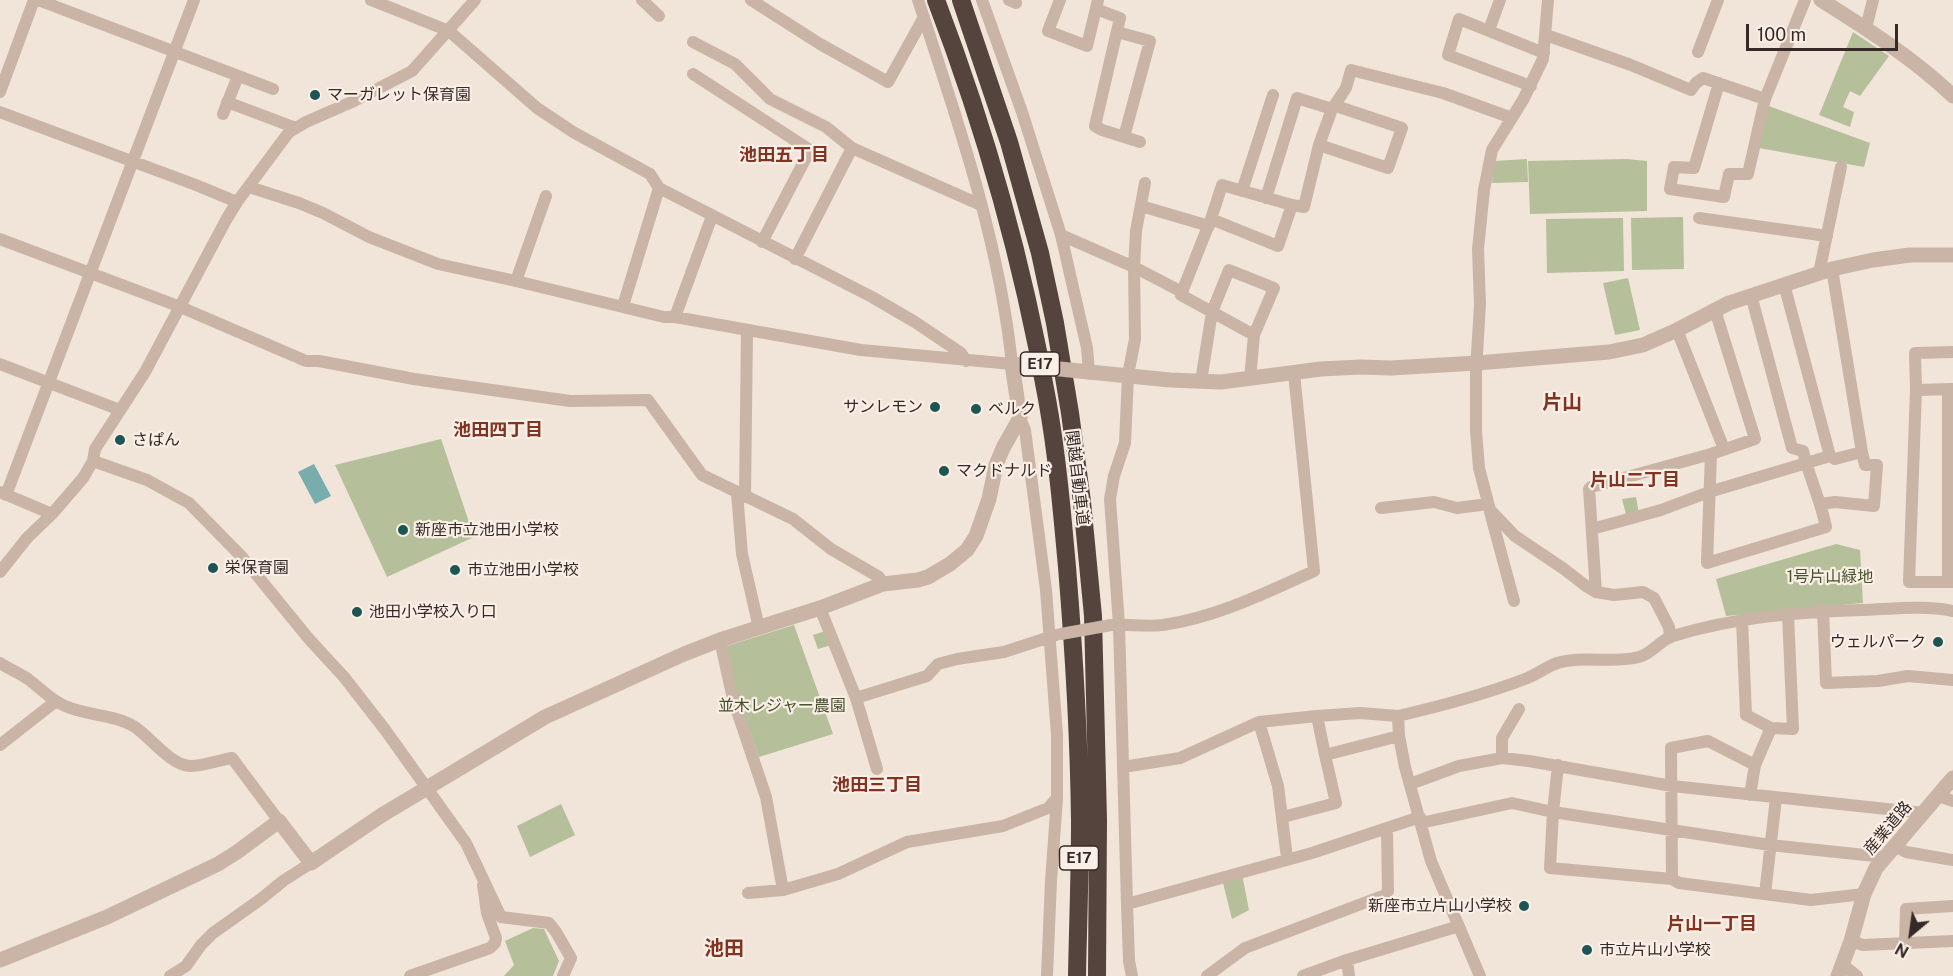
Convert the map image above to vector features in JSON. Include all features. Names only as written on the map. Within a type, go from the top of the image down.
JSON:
[{"type":"highway","name":"関越自動車道","points":[[936,0],[975,113],[1001,199],[1027,300],[1047,400],[1062,506],[1074,646],[1080,822],[1077,976]]},
{"type":"highway","name":"関越自動車道","points":[[961,0],[1009,142],[1040,253],[1055,323],[1070,413],[1082,502],[1093,616],[1099,831],[1097,976]]},
{"type":"street","points":[[0,92],[36,0],[273,89]]},
{"type":"street","points":[[52,513],[3,494],[49,382],[194,0]]},
{"type":"street","points":[[371,0],[449,31],[537,108],[573,132],[650,174],[659,188],[872,297],[961,353],[966,361]]},
{"type":"street","points":[[0,572],[27,538],[82,478],[93,461],[95,449],[145,372],[178,306],[237,202],[289,132],[412,71],[475,0]]},
{"type":"street","points":[[642,0],[659,16]]},
{"type":"street","points":[[751,0],[820,44],[888,82],[924,17]]},
{"type":"street","points":[[918,0],[959,124],[981,205],[1008,325],[1020,418],[1025,430],[1055,635],[1057,798],[1047,976]]},
{"type":"street","points":[[982,0],[1022,112],[1061,235],[1087,348],[1089,372]]},
{"type":"street","points":[[1060,0],[1048,31],[1087,46],[1097,5],[1120,18],[1095,126],[1140,141]]},
{"type":"street","points":[[1489,30],[1500,0]]},
{"type":"street","points":[[1514,601],[1479,468],[1476,446],[1480,304],[1478,249],[1481,211],[1492,150],[1531,86],[1544,53],[1548,0]]},
{"type":"street","points":[[1698,52],[1718,0]]},
{"type":"street","points":[[1719,83],[1694,168],[1674,167],[1670,189],[1724,197],[1729,174],[1748,174],[1765,99],[1805,0]]},
{"type":"street","points":[[1821,0],[1866,28],[1917,65],[1953,96]]},
{"type":"street","points":[[1866,28],[1873,0]]},
{"type":"street","points":[[1531,86],[1448,55],[1459,19],[1544,53]]},
{"type":"street","points":[[1116,32],[1150,41],[1124,137]]},
{"type":"street","points":[[1546,35],[1631,65],[1691,90],[1703,78],[1765,99]]},
{"type":"street","points":[[693,42],[735,64],[770,99],[826,127],[852,148],[981,205]]},
{"type":"street","points":[[1254,335],[1181,295],[1182,292],[1222,185],[1304,207],[1318,145],[1334,108],[1346,88],[1351,70],[1443,93],[1512,117]]},
{"type":"street","points":[[693,74],[810,150],[762,242]]},
{"type":"street","points":[[237,76],[225,108],[296,128]]},
{"type":"street","points":[[1242,191],[1273,95]]},
{"type":"street","points":[[1266,198],[1297,98],[1402,128],[1388,168],[1318,145]]},
{"type":"street","points":[[0,112],[237,202]]},
{"type":"street","points":[[795,259],[852,148]]},
{"type":"street","points":[[1821,504],[1835,502],[1874,506],[1877,465],[1865,465],[1826,271],[1827,236],[1841,167]]},
{"type":"street","points":[[1132,976],[1129,961],[1123,767],[1110,499],[1114,476],[1125,442],[1128,375],[1135,339],[1136,231],[1146,183]]},
{"type":"street","points":[[249,187],[307,207],[369,237],[438,264],[664,317],[675,317],[861,350],[1221,382],[1330,369],[1477,363],[1623,350],[1643,345],[1750,295],[1826,271],[1873,260],[1910,255],[1953,255]]},
{"type":"street","points":[[623,306],[659,188]]},
{"type":"street","points":[[516,281],[546,196]]},
{"type":"street","points":[[1141,206],[1210,222],[1278,246],[1292,205]]},
{"type":"street","points":[[675,317],[712,216]]},
{"type":"street","points":[[1700,218],[1827,236]]},
{"type":"street","points":[[1061,235],[1134,267],[1182,292]]},
{"type":"street","points":[[0,239],[178,306],[306,361],[570,401],[648,400],[702,475],[794,519],[831,549],[879,577],[883,584]]},
{"type":"street","points":[[1201,381],[1212,312],[1229,270],[1274,288],[1254,335],[1250,379]]},
{"type":"street","points":[[1784,284],[1830,456],[1835,459],[1863,452]]},
{"type":"street","points":[[1711,454],[1707,563],[1826,527],[1821,504],[1803,451],[1792,448],[1750,295]]},
{"type":"street","points":[[1596,592],[1589,489],[1591,487],[1711,454],[1755,439],[1715,310]]},
{"type":"street","points":[[747,330],[741,495],[742,554],[759,628]]},
{"type":"street","points":[[1677,330],[1724,449]]},
{"type":"street","points":[[1916,390],[1951,389],[1951,582],[1909,582],[1916,390],[1915,353],[1953,352]]},
{"type":"street","points":[[0,364],[120,410]]},
{"type":"street","points":[[856,698],[927,676],[938,664],[1004,652],[1055,635],[1115,625],[1161,625],[1237,606],[1314,571],[1294,374]]},
{"type":"street","points":[[170,976],[186,966],[213,933],[283,881],[426,788],[545,717],[720,640],[820,608],[883,584],[928,577],[950,564],[967,550],[982,522],[999,457],[1020,418]]},
{"type":"street","points":[[1592,529],[1661,510],[1709,492],[1830,456]]},
{"type":"street","points":[[93,461],[147,480],[189,503],[242,557],[309,639],[344,677],[386,731],[466,843],[501,917],[549,923],[556,932],[571,958],[563,976]]},
{"type":"street","points":[[1381,508],[1434,502],[1457,508],[1489,507],[1515,536],[1596,592],[1614,595],[1642,592],[1654,598],[1669,627],[1670,637]]},
{"type":"street","points":[[820,608],[856,698],[877,769]]},
{"type":"street","points":[[1123,767],[1180,758],[1259,722],[1360,713],[1398,716],[1448,705],[1528,678],[1556,663],[1568,660],[1640,657],[1670,637],[1722,622],[1823,610],[1882,608],[1953,612]]},
{"type":"street","points":[[1823,610],[1827,682],[1878,681],[1908,676],[1953,680]]},
{"type":"street","points":[[1742,620],[1746,715],[1771,729],[1793,729],[1788,614]]},
{"type":"street","points":[[720,640],[733,699],[766,798],[783,890]]},
{"type":"street","points":[[0,663],[26,678],[56,701],[136,728],[167,755],[190,766],[232,758],[310,863]]},
{"type":"street","points":[[0,745],[56,701]]},
{"type":"street","points":[[1502,758],[1502,738],[1519,709]]},
{"type":"street","points":[[1283,817],[1336,802],[1317,716]]},
{"type":"street","points":[[1398,716],[1399,736],[1431,861],[1480,976]]},
{"type":"street","points":[[1259,722],[1278,786],[1287,858]]},
{"type":"street","points":[[1750,795],[1755,765],[1771,729]]},
{"type":"street","points":[[1325,755],[1399,736]]},
{"type":"street","points":[[1672,879],[1671,748],[1708,741],[1755,765]]},
{"type":"street","points":[[1410,784],[1458,766],[1502,758],[1558,765],[1672,786],[1924,813]]},
{"type":"street","points":[[1558,765],[1550,868],[1672,879],[1679,883],[1811,900],[1864,894]]},
{"type":"street","name":"産業道路","points":[[1840,970],[1864,894],[1873,875],[1889,852],[1924,813],[1946,799],[1953,778]]},
{"type":"street","points":[[748,893],[783,890],[838,874],[907,842],[1003,826],[1048,808],[1057,798]]},
{"type":"street","points":[[1765,894],[1776,798]]},
{"type":"street","points":[[1127,904],[1287,858],[1312,853],[1387,828],[1512,803],[1672,832],[1770,845],[1906,852],[1953,860]]},
{"type":"street","points":[[0,960],[107,917],[218,864],[279,821]]},
{"type":"street","points":[[1207,976],[1245,948],[1385,895],[1388,891],[1387,828]]},
{"type":"street","points":[[410,976],[490,948],[495,943],[496,938],[487,913],[482,873]]},
{"type":"street","points":[[1905,943],[1906,909],[1953,906]]},
{"type":"street","points":[[1303,976],[1347,960],[1459,926]]},
{"type":"street","points":[[1851,941],[1863,945],[1953,941]]},
{"type":"street","points":[[1347,960],[1349,976]]},
{"type":"street","points":[[1840,970],[1857,976]]},
{"type":"green space","points":[[1853,32],[1889,56],[1860,96],[1850,91],[1843,107],[1854,112],[1850,127],[1819,115]]},
{"type":"green space","points":[[1766,105],[1870,143],[1864,167],[1759,148]]},
{"type":"green space","points":[[1527,159],[1528,182],[1492,183],[1494,161]]},
{"type":"green space","points":[[1627,159],[1647,161],[1647,211],[1530,214],[1528,161]]},
{"type":"green space","points":[[1683,217],[1684,269],[1632,270],[1631,218]]},
{"type":"green space","points":[[1623,218],[1624,271],[1547,273],[1546,219]]},
{"type":"green space","points":[[1628,278],[1640,330],[1615,335],[1603,283]]},
{"type":"green space","points":[[441,439],[474,537],[387,577],[335,465]]},
{"type":"green space","points":[[1636,497],[1639,514],[1627,518],[1622,499]]},
{"type":"green space","name":"1号片山緑地","points":[[1836,544],[1860,550],[1863,603],[1726,616],[1716,579]]},
{"type":"green space","name":"並木レジャー農園","points":[[794,625],[833,734],[759,757],[737,695],[727,646]]},
{"type":"green space","points":[[825,631],[831,645],[818,649],[813,635]]},
{"type":"green space","points":[[561,804],[575,835],[530,857],[517,826]]},
{"type":"green space","points":[[1242,874],[1249,910],[1232,919],[1222,879]]},
{"type":"green space","points":[[533,928],[544,929],[559,961],[553,976],[504,976],[514,965],[505,941]]},
{"type":"water","points":[[314,464],[331,496],[315,504],[298,472]]},
{"type":"place","name":"マーガレット保育園","points":[[315,95]]},
{"type":"place","name":"サンレモン","points":[[935,407]]},
{"type":"place","name":"ベルク","points":[[976,409]]},
{"type":"place","name":"さぱん","points":[[120,440]]},
{"type":"place","name":"マクドナルド","points":[[944,471]]},
{"type":"place","name":"新座市立池田小学校","points":[[403,530]]},
{"type":"place","name":"栄保育園","points":[[213,568]]},
{"type":"place","name":"市立池田小学校","points":[[455,570]]},
{"type":"place","name":"池田小学校入り口","points":[[357,612]]},
{"type":"place","name":"ウェルパーク","points":[[1938,642]]},
{"type":"place","name":"新座市立片山小学校","points":[[1524,906]]},
{"type":"place","name":"市立片山小学校","points":[[1587,950]]},
{"type":"district","name":"池田五丁目","points":[[784,155]]},
{"type":"district","name":"片山","points":[[1562,403]]},
{"type":"district","name":"池田四丁目","points":[[498,430]]},
{"type":"district","name":"片山二丁目","points":[[1635,480]]},
{"type":"district","name":"池田三丁目","points":[[877,785]]},
{"type":"district","name":"片山一丁目","points":[[1712,924]]},
{"type":"district","name":"池田","points":[[724,949]]}]
